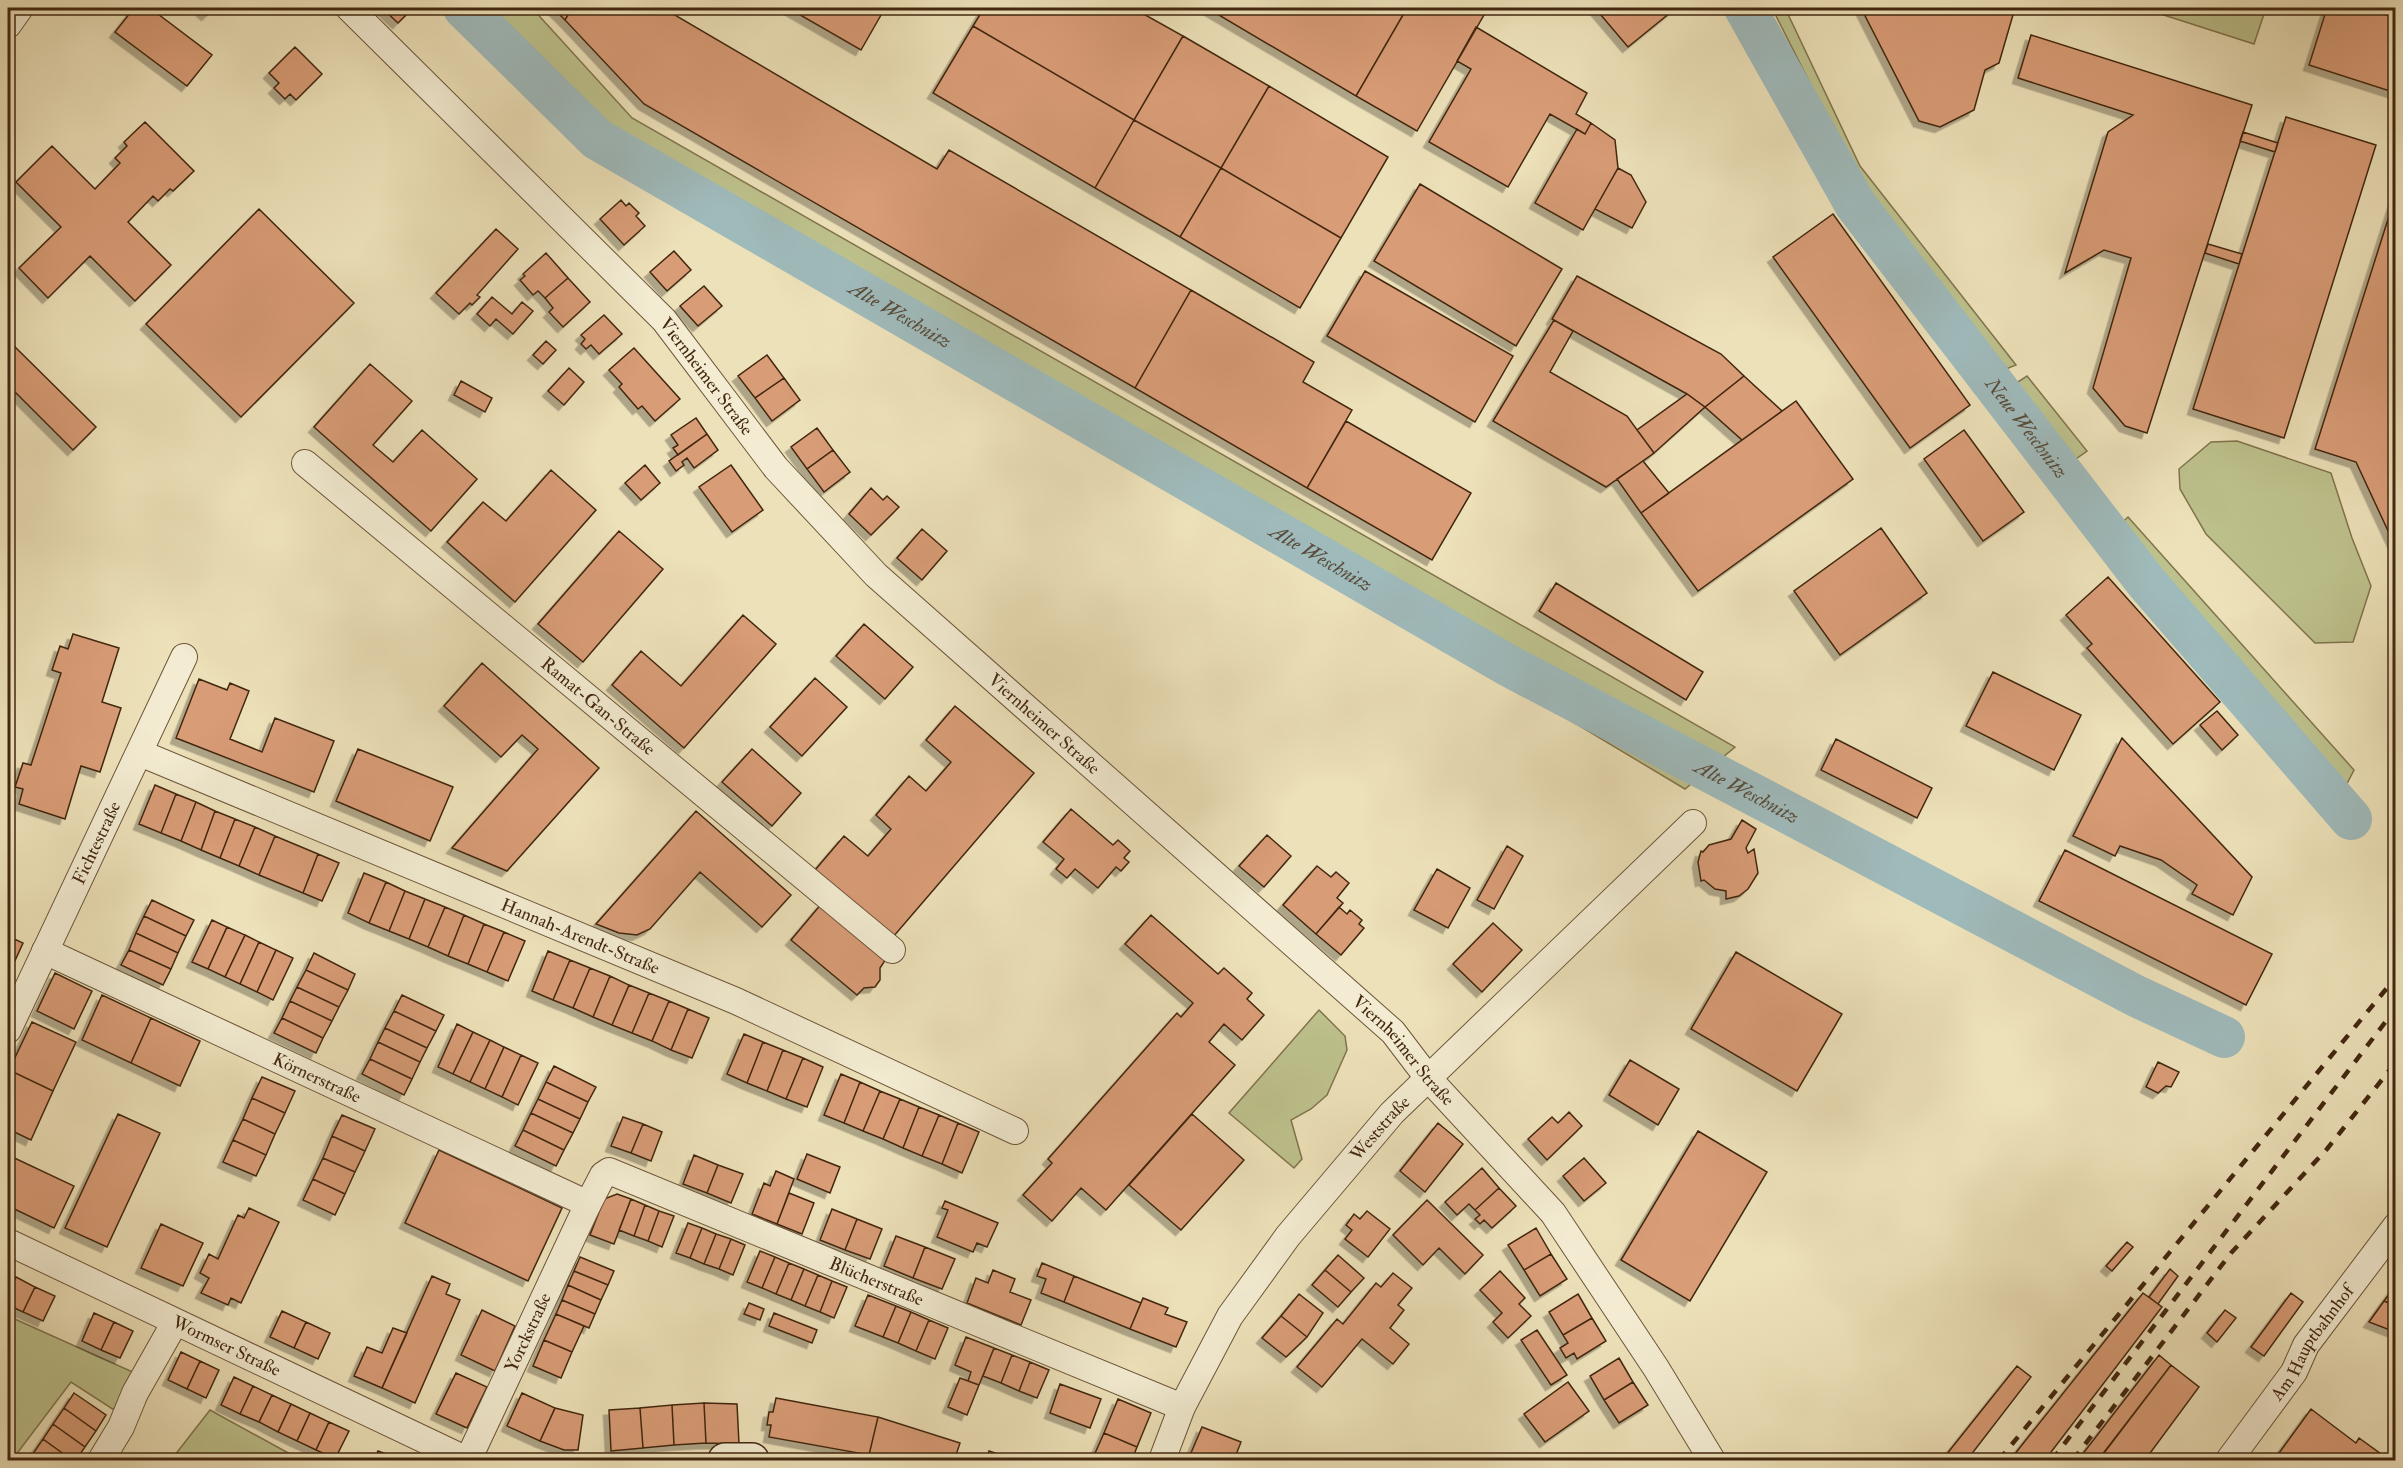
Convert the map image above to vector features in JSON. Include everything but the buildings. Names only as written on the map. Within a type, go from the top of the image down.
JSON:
[{"type":"main road","points":[[725,1461],[752,1461]]},
{"type":"street","points":[[8,25],[21,8]]},
{"type":"street","name":"Viernheimer Straße","points":[[349,8],[664,320],[776,468],[876,575],[1328,972],[1393,1032],[1428,1078],[1553,1213],[1656,1368],[1712,1461]]},
{"type":"street","name":"Ramat-Gan-Straße","points":[[305,463],[694,783],[788,865],[892,950]]},
{"type":"street","name":"Fichtestraße","points":[[8,1030],[184,657]]},
{"type":"street","name":"Hannah-Arendt-Straße","points":[[140,753],[736,1001],[1015,1131]]},
{"type":"street","name":"Weststraße","points":[[1162,1461],[1182,1407],[1230,1316],[1288,1236],[1392,1113],[1692,823]]},
{"type":"street","name":"Körnerstraße","points":[[45,951],[588,1204]]},
{"type":"street","name":"Blücherstraße","points":[[588,1204],[603,1174],[609,1171],[622,1175],[1182,1407]]},
{"type":"street","name":"Yorckstraße","points":[[458,1458],[588,1204]]},
{"type":"street","name":"Am Hauptbahnhof","points":[[2229,1461],[2294,1372],[2306,1346],[2396,1226]]},
{"type":"street","name":"Wormser Straße","points":[[8,1242],[174,1324],[458,1458]]},
{"type":"street","points":[[100,1461],[121,1427],[135,1393],[174,1324]]},
{"type":"green space","points":[[463,8],[532,8],[632,118],[1735,747],[1685,789],[1297,557],[1107,453],[600,151]]},
{"type":"green space","points":[[1772,8],[1785,8],[1860,166],[2016,365],[2001,371],[1855,172]]},
{"type":"green space","points":[[2142,8],[2266,8],[2254,44]]},
{"type":"green space","points":[[2027,376],[2087,451],[2066,466],[2007,389]]},
{"type":"green space","points":[[2237,441],[2331,473],[2352,538],[2371,586],[2353,642],[2315,643],[2206,534],[2180,489],[2179,469],[2211,442]]},
{"type":"green space","points":[[2128,517],[2354,770],[2340,797],[2114,530]]},
{"type":"green space","points":[[1319,1010],[1345,1036],[1347,1050],[1327,1095],[1311,1109],[1291,1120],[1302,1159],[1294,1168],[1229,1113]]},
{"type":"green space","points":[[8,1316],[135,1373],[114,1410],[71,1382],[12,1460],[8,1460]]},
{"type":"green space","points":[[210,1410],[301,1460],[171,1460]]},
{"type":"waterway","name":"Alte Weschnitz","points":[[464,8],[597,139],[1511,667],[2136,996],[2224,1037]]},
{"type":"waterway","name":"Neue Weschnitz","points":[[1745,8],[1855,204],[2146,582],[2351,819]]},
{"type":"railway","points":[[1999,1460],[2396,977]]},
{"type":"railway","points":[[2052,1460],[2396,1008]]},
{"type":"railway","points":[[2073,1460],[2231,1253],[2327,1149],[2396,1062]]}]
